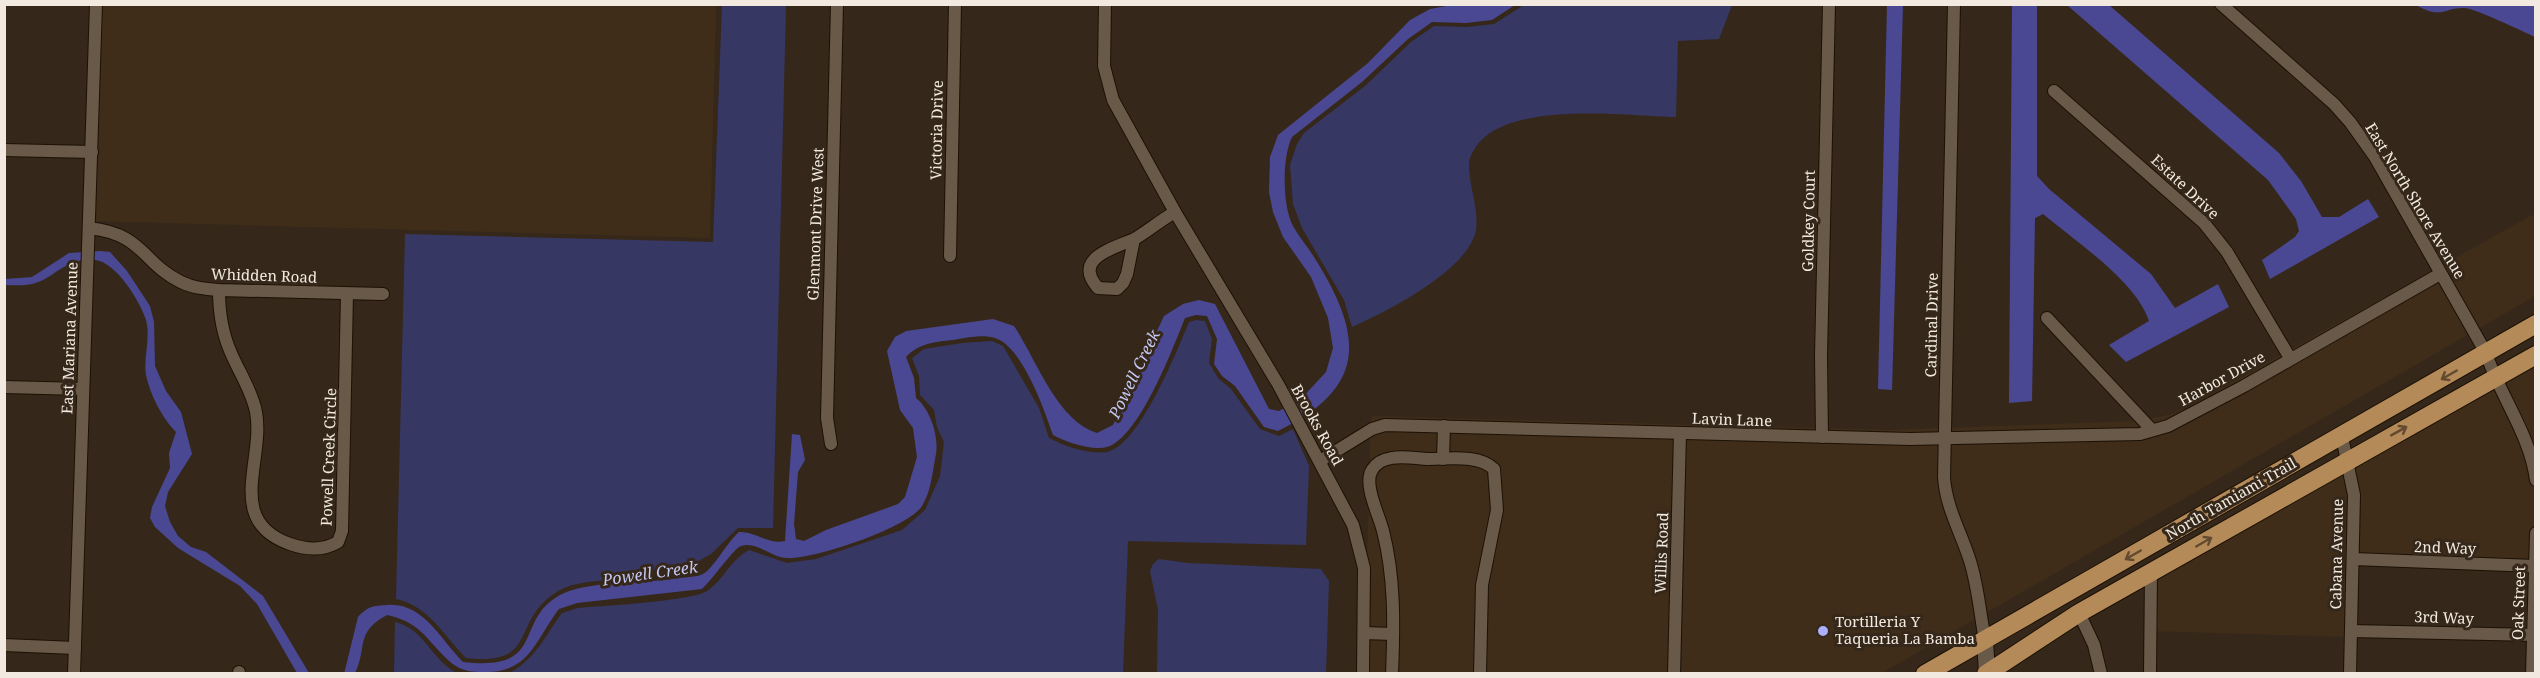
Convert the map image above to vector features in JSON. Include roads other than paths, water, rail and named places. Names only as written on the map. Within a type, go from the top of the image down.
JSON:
[{"type":"main road","name":"North Tamiami Trail","points":[[1925,674],[2342,437],[2535,324]]},
{"type":"main road","name":"North Tamiami Trail","points":[[1987,673],[2079,613],[2347,459],[2535,355]]},
{"type":"main road","points":[[1985,639],[1987,673]]},
{"type":"street","name":"East Mariana Avenue","points":[[74,674],[96,4]]},
{"type":"street","name":"Glenmont Drive West","points":[[831,444],[827,418],[837,4]]},
{"type":"street","name":"Victoria Drive","points":[[950,256],[955,4]]},
{"type":"street","name":"Brooks Road","points":[[1105,4],[1104,54],[1109,89],[1130,134],[1304,431],[1353,525],[1360,546],[1365,583],[1363,674]]},
{"type":"street","name":"Goldkey Court","points":[[1822,438],[1821,356],[1829,4]]},
{"type":"street","name":"Cardinal Drive","points":[[1954,4],[1944,438],[1946,496],[1971,562],[1985,639]]},
{"type":"street","name":"East North Shore Avenue","points":[[2221,4],[2334,104],[2350,122],[2374,157],[2486,353]]},
{"type":"street","name":"Estate Drive","points":[[2054,91],[2204,223],[2227,252],[2290,358]]},
{"type":"street","points":[[4,150],[92,152]]},
{"type":"street","points":[[1134,239],[1123,283],[1117,289],[1098,288],[1092,281],[1090,270],[1093,261],[1102,252],[1134,239],[1175,212]]},
{"type":"street","name":"Whidden Road","points":[[89,228],[108,230],[132,241],[182,283],[219,290],[383,294]]},
{"type":"street","name":"Harbor Drive","points":[[2152,430],[2168,426],[2244,386],[2440,274]]},
{"type":"street","name":"Powell Creek Circle","points":[[219,290],[221,321],[227,343],[256,411],[258,438],[250,501],[254,514],[278,538],[310,549],[327,548],[333,545],[338,542],[342,531],[347,294]]},
{"type":"street","points":[[2047,318],[2152,430]]},
{"type":"street","points":[[2486,353],[2494,379],[2529,450],[2535,480]]},
{"type":"street","points":[[4,387],[83,389]]},
{"type":"street","name":"Lavin Lane","points":[[1320,461],[1372,429],[1385,425],[1822,438],[2126,436],[2152,430]]},
{"type":"street","points":[[1443,459],[1444,426]]},
{"type":"street","name":"Willis Road","points":[[1674,674],[1680,433]]},
{"type":"street","name":"Cabana Avenue","points":[[2342,437],[2354,495],[2350,674]]},
{"type":"street","points":[[1392,674],[1392,578],[1368,477],[1373,467],[1391,458],[1487,462],[1496,476],[1497,510],[1482,585],[1480,674]]},
{"type":"street","name":"Oak Street","points":[[2532,674],[2535,533]]},
{"type":"street","name":"2nd Way","points":[[2354,559],[2535,566]]},
{"type":"street","points":[[2150,674],[2151,572]]},
{"type":"street","points":[[2079,613],[2094,645],[2100,674]]},
{"type":"street","name":"3rd Way","points":[[2351,631],[2534,635]]},
{"type":"street","points":[[1364,633],[1393,634]]},
{"type":"street","points":[[4,645],[75,648]]},
{"type":"place","name":"Tortilleria Y Taqueria La Bamba","points":[[1823,631]]},
{"type":"water label","name":"Powell Creek","points":[[1134,374]]},
{"type":"water label","name":"Powell Creek","points":[[650,573]]}]
